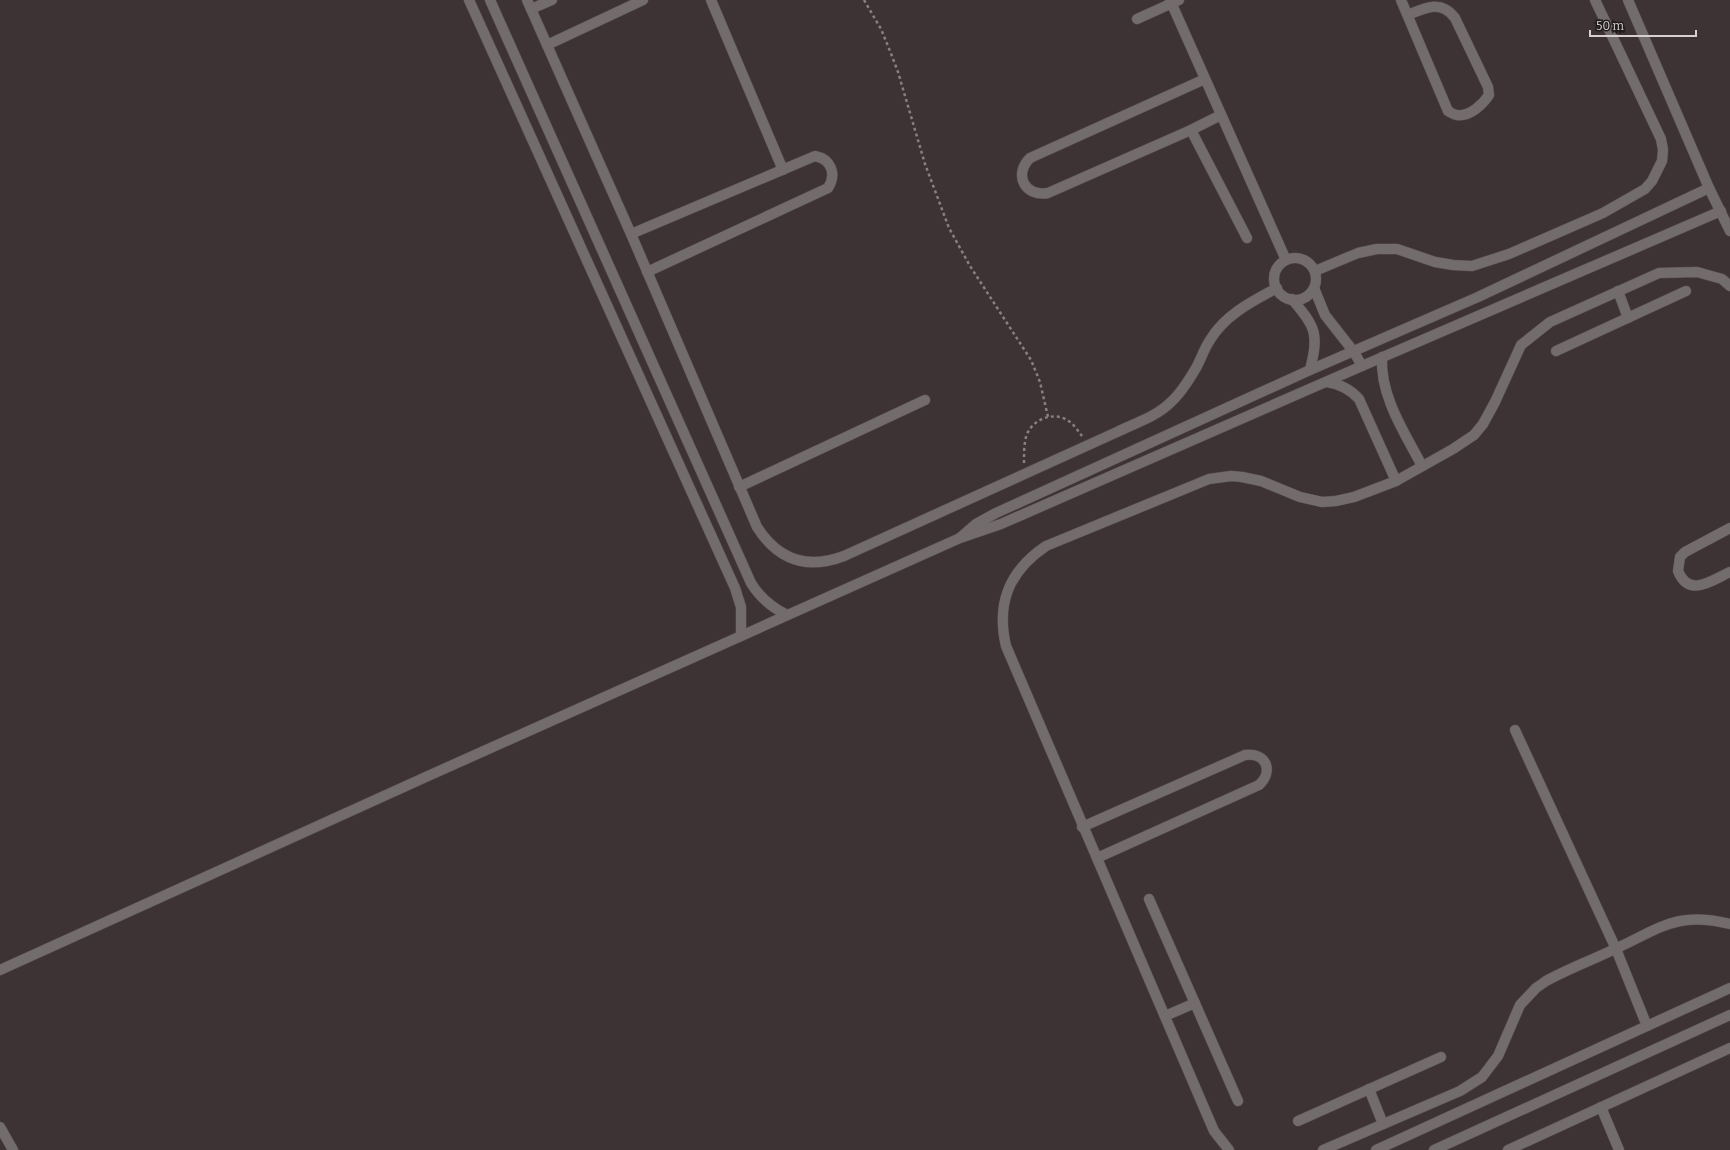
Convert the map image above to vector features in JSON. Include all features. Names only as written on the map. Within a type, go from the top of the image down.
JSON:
[{"type":"street","points":[[469,0],[735,588],[741,607],[741,636]]},
{"type":"street","points":[[490,0],[751,583],[762,599],[787,615]]},
{"type":"street","points":[[552,0],[529,5],[631,234],[757,527],[765,539],[775,549],[788,557],[816,563],[830,561],[844,556],[1145,419],[1170,403],[1190,379],[1210,340],[1230,317],[1246,305],[1277,288]]},
{"type":"street","points":[[547,45],[643,0]]},
{"type":"street","points":[[710,0],[783,170]]},
{"type":"street","points":[[1401,0],[1448,111],[1456,115],[1467,114],[1482,105],[1489,95],[1488,87],[1456,18],[1450,10],[1440,6],[1426,7],[1408,15]]},
{"type":"street","points":[[1315,271],[1358,253],[1377,249],[1397,249],[1435,262],[1472,266],[1509,254],[1543,240],[1603,213],[1645,189],[1652,181],[1662,161],[1663,150],[1661,139],[1595,0]]},
{"type":"street","points":[[1628,0],[1709,188],[1730,232]]},
{"type":"street","points":[[1137,19],[1174,1],[1205,79],[1286,260]]},
{"type":"street","points":[[1205,79],[1030,158],[1022,171],[1023,181],[1030,190],[1042,194],[1048,193],[1191,130],[1221,115]]},
{"type":"street","points":[[1191,130],[1246,238]]},
{"type":"street","points":[[631,234],[815,156],[825,159],[831,167],[833,178],[828,188],[647,272]]},
{"type":"street","points":[[960,538],[976,524],[996,513],[1310,370],[1478,297],[1709,188]]},
{"type":"street","points":[[0,970],[960,538],[996,526],[1382,357],[1721,212]]},
{"type":"street","points":[[1292,300],[1305,297],[1314,288],[1316,282],[1315,271],[1304,260],[1292,258],[1280,264],[1275,276],[1277,288],[1281,294],[1292,300],[1313,328],[1315,345],[1310,370]]},
{"type":"street","points":[[1229,1150],[1214,1131],[1097,858],[1082,827],[1006,646],[1002,617],[1008,589],[1024,564],[1034,554],[1046,546],[1209,479],[1231,476],[1242,477],[1261,481],[1300,497],[1322,502],[1336,502],[1354,497],[1396,480],[1474,435],[1483,424],[1495,402],[1517,352],[1528,338],[1550,322],[1618,290],[1659,273],[1697,272],[1710,274],[1722,279],[1730,286]]},
{"type":"street","points":[[1314,288],[1324,315],[1354,352],[1362,366]]},
{"type":"street","points":[[1618,290],[1628,318]]},
{"type":"street","points":[[1556,351],[1686,291]]},
{"type":"street","points":[[1382,357],[1382,374],[1386,391],[1397,418],[1422,466]]},
{"type":"street","points":[[1327,382],[1348,389],[1359,399],[1396,480]]},
{"type":"street","points":[[739,486],[925,400]]},
{"type":"street","points":[[1730,528],[1685,552],[1680,557],[1678,570],[1685,582],[1698,586],[1730,572]]},
{"type":"street","points":[[1515,730],[1616,949],[1647,1026]]},
{"type":"street","points":[[1082,827],[1245,755],[1252,754],[1259,756],[1264,760],[1267,767],[1267,774],[1259,785],[1097,858]]},
{"type":"street","points":[[1149,899],[1238,1101]]},
{"type":"street","points":[[1323,1150],[1460,1091],[1482,1077],[1498,1056],[1520,1005],[1536,988],[1556,975],[1616,949],[1654,929],[1677,921],[1697,918],[1730,924]]},
{"type":"street","points":[[1376,1150],[1730,988]]},
{"type":"street","points":[[1165,1016],[1195,1003]]},
{"type":"street","points":[[1434,1150],[1730,1015]]},
{"type":"street","points":[[1508,1150],[1730,1048]]},
{"type":"street","points":[[1298,1121],[1441,1057]]},
{"type":"street","points":[[1369,1089],[1383,1124]]},
{"type":"street","points":[[1601,1107],[1620,1150]]},
{"type":"street","points":[[0,1127],[13,1150]]},
{"type":"path","points":[[864,0],[881,29],[898,72],[925,164],[949,228],[970,266],[1031,360],[1040,382],[1048,417]]},
{"type":"path","points":[[1023,475],[1025,445],[1029,430],[1041,420],[1048,417],[1058,417],[1068,421],[1089,445]]}]
